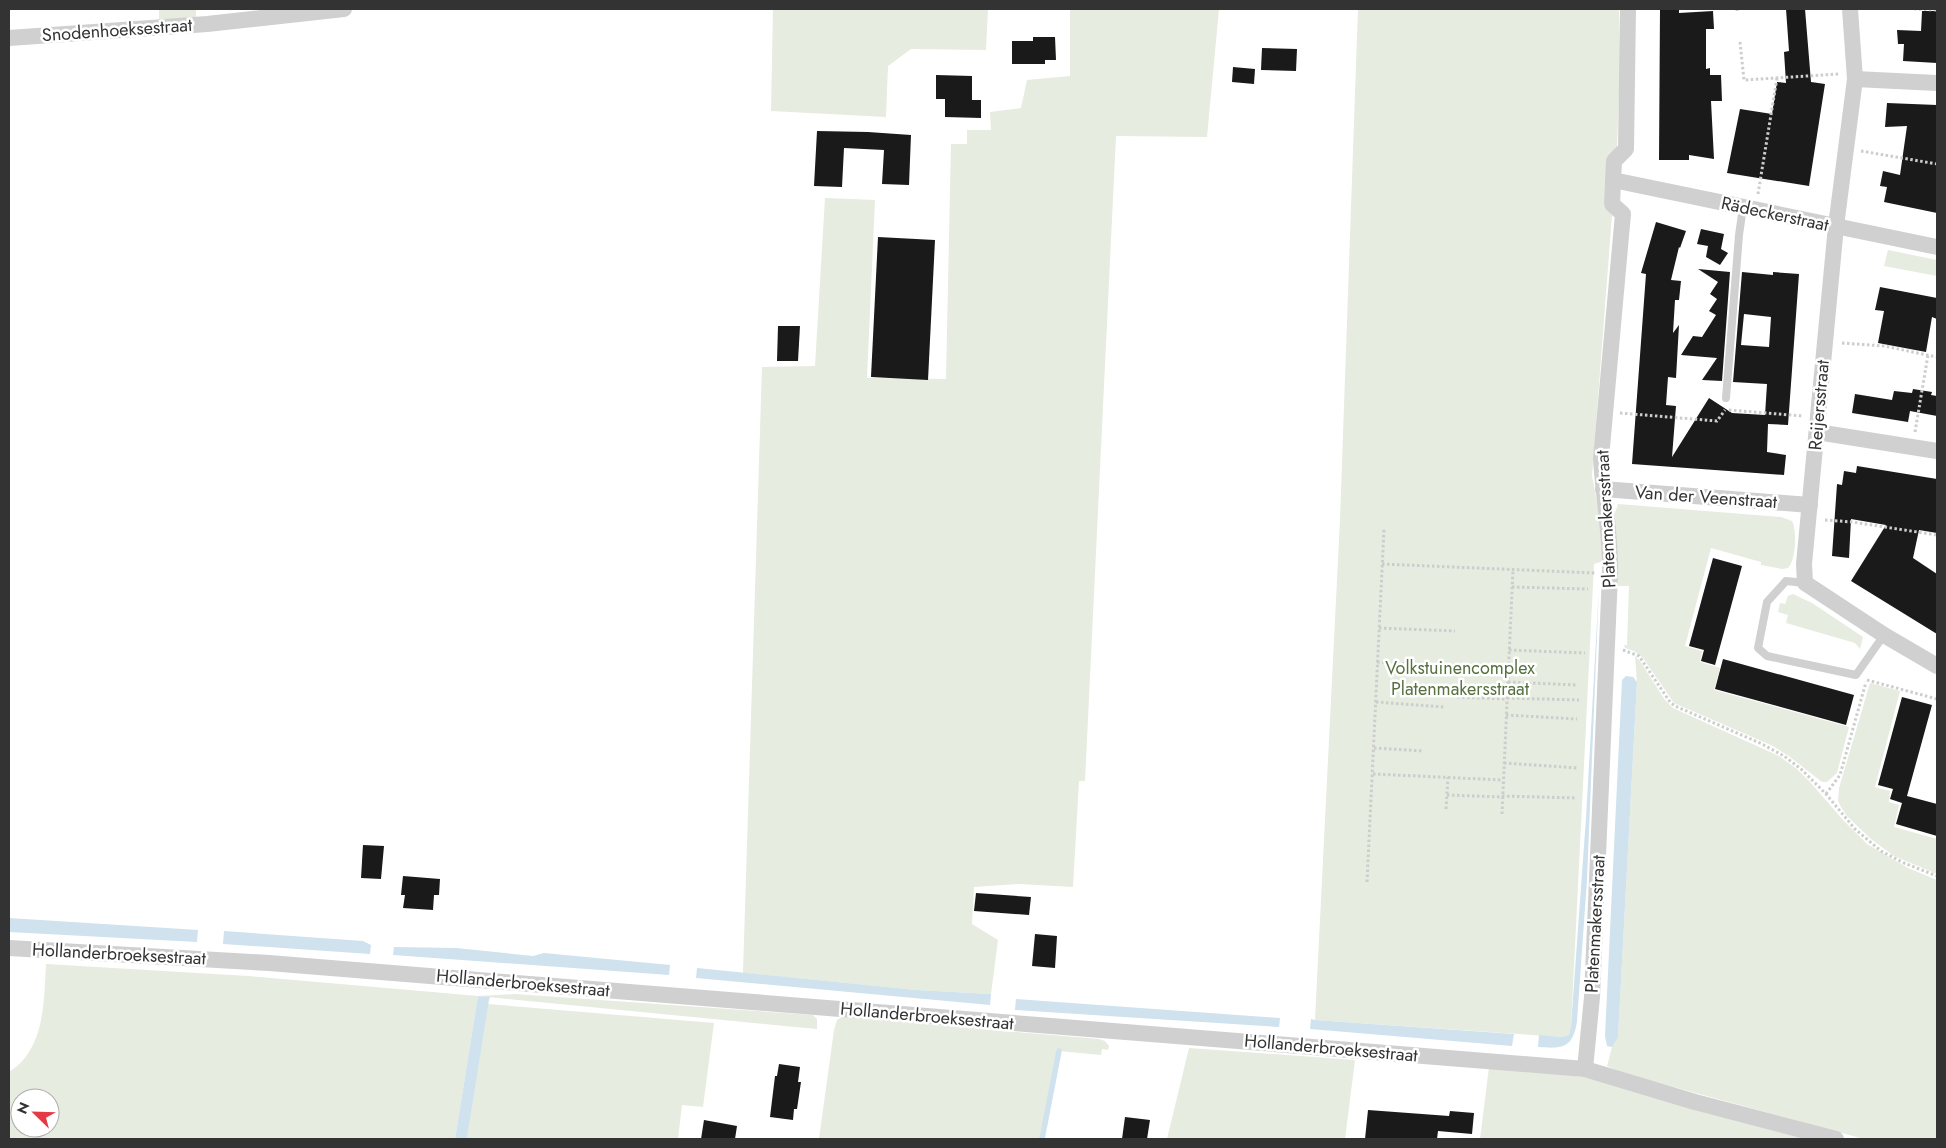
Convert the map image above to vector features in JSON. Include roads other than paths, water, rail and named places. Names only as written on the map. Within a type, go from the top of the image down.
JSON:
[{"type":"street","name":"Snodenhoeksestraat","points":[[9,38],[207,24],[344,9]]},
{"type":"street","name":"Platenmakersstraat","points":[[1585,1069],[1592,997],[1611,551],[1601,458],[1623,214],[1612,204],[1614,161],[1626,150],[1628,9]]},
{"type":"street","name":"Reijersstraat","points":[[1805,583],[1804,564],[1836,226],[1855,76],[1850,9]]},
{"type":"street","points":[[1855,76],[1937,82]]},
{"type":"street","name":"Rädeckerstraat","points":[[1613,180],[1937,247]]},
{"type":"street","points":[[1818,424],[1912,447],[1937,451]]},
{"type":"street","name":"Van der Veenstraat","points":[[1603,489],[1810,512]]},
{"type":"street","points":[[1805,583],[1884,635],[1937,666]]},
{"type":"street","name":"Hollanderbroeksestraat","points":[[9,948],[269,963],[1585,1069],[1695,1102],[1836,1139]]},
{"type":"lane","points":[[1726,398],[1739,235],[1750,208]]},
{"type":"lane","points":[[1805,583],[1786,581],[1768,602],[1758,648],[1767,656],[1856,675],[1884,635]]},
{"type":"water","points":[[1599,587],[1587,880],[1577,1021],[1573,1037],[1565,1045],[1554,1048],[1538,1047],[1539,1035],[1562,1037],[1569,1035],[1571,1026],[1586,818]]},
{"type":"water","points":[[1626,676],[1633,677],[1637,682],[1618,1037],[1612,1047],[1607,1046],[1605,1036],[1622,680]]},
{"type":"water","points":[[9,918],[198,930],[197,942],[9,932]]},
{"type":"water","points":[[224,931],[363,941],[371,945],[370,954],[223,944]]},
{"type":"water","points":[[394,947],[456,948],[533,956],[544,953],[670,965],[669,975],[393,955]]},
{"type":"water","points":[[697,968],[917,990],[991,994],[990,1005],[696,978]]},
{"type":"water","points":[[478,996],[490,997],[467,1139],[455,1139]]},
{"type":"water","points":[[1016,999],[1280,1018],[1279,1027],[1015,1010]]},
{"type":"water","points":[[1311,1019],[1514,1034],[1512,1046],[1310,1029]]},
{"type":"waterway","points":[[1042,1139],[1059,1051]]},
{"type":"park label","name":"Volkstuinencomplex Platenmakersstraat","points":[[1460,678]]}]
